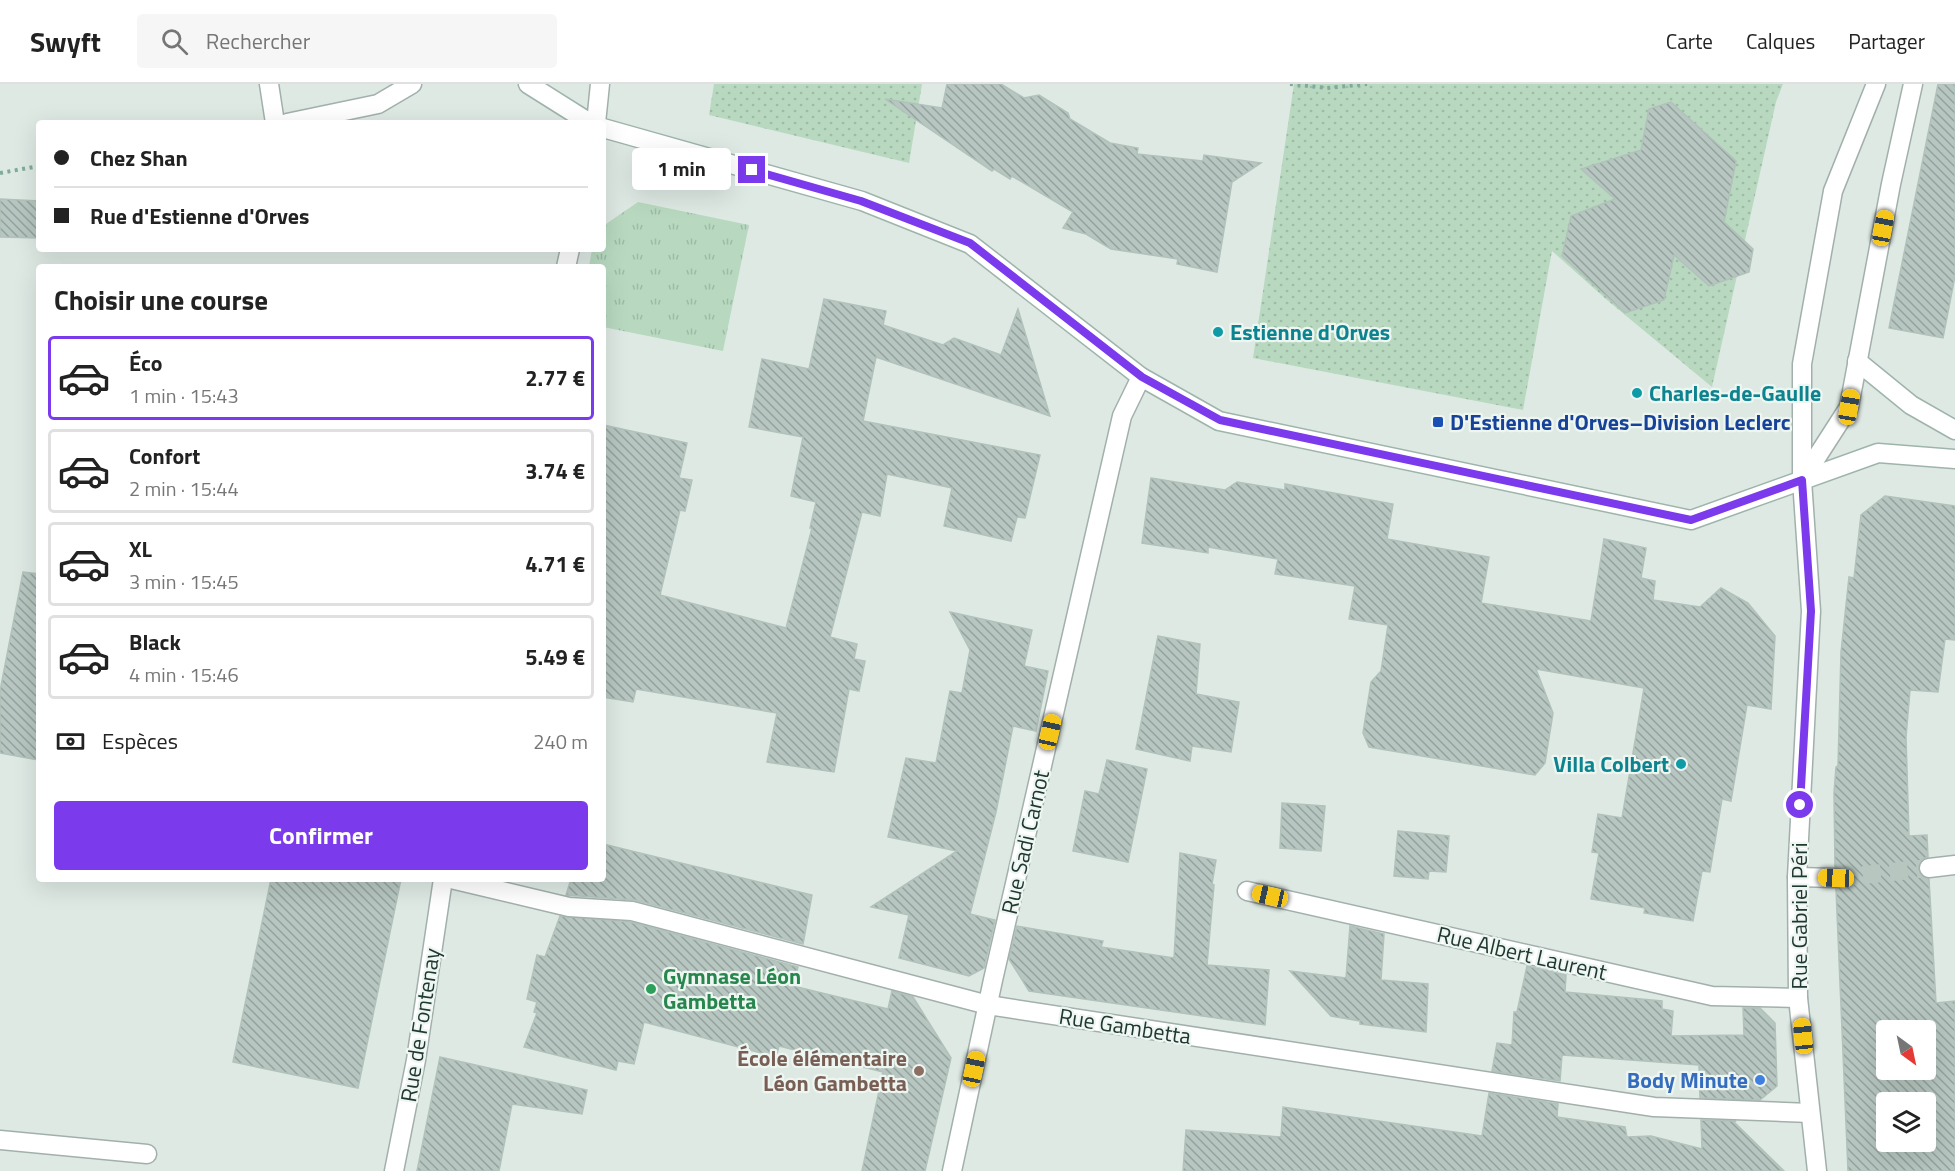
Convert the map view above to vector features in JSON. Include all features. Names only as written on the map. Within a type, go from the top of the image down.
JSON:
[{"type":"street","points":[[269,84],[275,120]]},
{"type":"street","points":[[301,120],[378,104],[412,84]]},
{"type":"street","points":[[528,84],[585,120]]},
{"type":"street","points":[[596,120],[600,84]]},
{"type":"street","name":"Rue Gabriel Péri","points":[[1817,1171],[1798,998],[1797,877],[1811,611],[1802,480],[1802,364],[1833,191],[1876,84]]},
{"type":"street","points":[[1802,480],[1849,407],[1891,184],[1913,84]]},
{"type":"street","points":[[606,129],[861,201],[970,243],[1142,377],[1220,420],[1691,520],[1878,453],[1955,459]]},
{"type":"street","points":[[1857,361],[1911,405],[1955,430]]},
{"type":"street","name":"Rue Sadi Carnot","points":[[952,1171],[1122,416],[1142,377]]},
{"type":"street","points":[[1929,868],[1955,865]]},
{"type":"street","points":[[1797,877],[1836,878]]},
{"type":"street","name":"Rue de Fontenay","points":[[394,1171],[416,1060],[442,882]]},
{"type":"street","name":"Rue Gambetta","points":[[464,882],[569,907],[633,911],[988,1005],[1654,1107],[1810,1113]]},
{"type":"street","name":"Rue Albert Laurent","points":[[1247,891],[1712,996],[1798,998]]},
{"type":"street","points":[[0,1140],[147,1154]]},
{"type":"path","points":[[1290,84],[1327,88],[1367,84]]},
{"type":"path","points":[[0,173],[36,167]]},
{"type":"green space","points":[[714,84],[922,84],[909,163],[709,115]]},
{"type":"green space","points":[[1294,84],[1783,84],[1776,102],[1712,387],[1552,251],[1523,410],[1253,358]]},
{"type":"green space","points":[[638,202],[749,225],[723,351],[606,328],[606,264],[590,264],[592,252],[606,252],[606,224]]},
{"type":"building","points":[[947,84],[1001,84],[1024,98],[1039,95],[1068,113],[1070,119],[1110,143],[1138,148],[1137,154],[1203,161],[1204,155],[1261,163],[1232,182],[1217,272],[1177,264],[1178,259],[1111,249],[1086,234],[1063,228],[1073,212],[1012,176],[1010,179],[994,169],[992,171],[885,99],[942,108]]},
{"type":"building","points":[[1938,84],[1955,84],[1955,276],[1943,338],[1889,328]]},
{"type":"building","points":[[1671,102],[1736,161],[1724,222],[1753,249],[1749,272],[1709,286],[1674,255],[1664,300],[1625,313],[1562,256],[1571,216],[1615,199],[1581,169],[1641,150],[1649,109]]},
{"type":"building","points":[[0,199],[36,201],[36,238],[0,237]]},
{"type":"building","points":[[824,299],[886,311],[883,325],[943,345],[954,338],[1001,355],[1018,309],[1050,416],[876,357],[863,421],[1040,455],[1025,518],[1017,517],[1011,541],[944,526],[952,488],[887,474],[880,516],[862,512],[830,637],[857,644],[854,659],[865,661],[859,691],[849,689],[834,772],[767,762],[777,713],[636,689],[633,702],[606,698],[606,426],[687,443],[679,478],[692,480],[685,511],[680,510],[660,595],[786,628],[812,528],[810,528],[816,502],[791,496],[803,437],[749,427],[762,359],[809,369]]},
{"type":"building","points":[[1151,478],[1225,490],[1237,482],[1285,490],[1285,484],[1393,504],[1387,539],[1489,557],[1481,603],[1591,621],[1604,539],[1646,548],[1641,578],[1655,581],[1653,600],[1700,607],[1721,588],[1748,603],[1775,636],[1771,709],[1747,705],[1731,801],[1722,799],[1710,872],[1702,871],[1693,921],[1644,913],[1645,908],[1591,899],[1599,853],[1592,852],[1598,814],[1622,818],[1644,688],[1536,669],[1553,713],[1545,763],[1535,775],[1369,747],[1363,733],[1371,682],[1381,671],[1388,625],[1349,619],[1355,586],[1275,574],[1278,559],[1208,547],[1208,553],[1142,543]]},
{"type":"building","points":[[1885,496],[1955,506],[1955,640],[1945,639],[1938,692],[1910,690],[1906,737],[1909,836],[1927,835],[1928,857],[1922,859],[1918,869],[1920,875],[1929,879],[1936,1003],[1955,1001],[1955,1171],[1848,1171],[1836,889],[1845,884],[1847,878],[1842,869],[1835,867],[1834,793],[1836,767],[1838,766],[1841,652],[1849,577],[1854,578],[1861,515]]},
{"type":"building","points":[[23,572],[36,574],[36,759],[0,753],[0,691]]},
{"type":"building","points":[[950,612],[1032,630],[1024,666],[1048,671],[1036,731],[1013,726],[996,812],[970,914],[995,920],[984,968],[969,976],[899,958],[909,915],[871,907],[957,851],[888,837],[906,758],[936,763],[950,691],[962,693],[970,650]]},
{"type":"building","points":[[1158,636],[1200,644],[1196,694],[1239,702],[1231,752],[1192,746],[1190,761],[1136,749]]},
{"type":"building","points":[[1107,760],[1147,769],[1128,862],[1073,851],[1085,791],[1099,794]]},
{"type":"building","points":[[1282,803],[1325,806],[1321,851],[1280,848]]},
{"type":"building","points":[[1398,831],[1449,836],[1446,872],[1429,871],[1428,879],[1394,876]]},
{"type":"building","points":[[606,845],[812,895],[803,944],[635,900],[566,895],[570,882],[606,882]]},
{"type":"building","points":[[1180,853],[1216,860],[1212,884],[1214,885],[1207,965],[1269,970],[1265,1025],[1029,991],[1009,959],[1017,926],[1103,941],[1101,947],[1174,958]]},
{"type":"building","points":[[270,882],[400,882],[358,1088],[233,1062]]},
{"type":"building","points":[[560,916],[630,922],[798,967],[793,986],[888,1009],[892,991],[913,997],[951,1058],[925,1171],[862,1171],[883,1072],[779,1046],[776,1057],[644,1022],[634,1064],[618,1061],[616,1070],[524,1047],[537,1013],[534,1012],[537,1002],[527,999],[537,955],[545,957]]},
{"type":"building","points":[[1350,926],[1384,934],[1381,980],[1428,984],[1426,1032],[1360,1024],[1360,1021],[1331,1016],[1290,971],[1346,978]]},
{"type":"building","points":[[1527,966],[1566,975],[1565,992],[1662,1001],[1662,1009],[1673,1011],[1671,1036],[1744,1035],[1743,1008],[1760,1008],[1775,1023],[1777,1086],[1760,1100],[1700,1098],[1699,1065],[1562,1055],[1560,1081],[1492,1071],[1497,1043],[1512,1045],[1514,1012],[1517,1012]]},
{"type":"building","points":[[440,1057],[587,1090],[582,1114],[512,1104],[499,1171],[417,1171]]},
{"type":"building","points":[[1489,1093],[1558,1104],[1557,1117],[1625,1127],[1627,1137],[1651,1136],[1702,1149],[1701,1120],[1736,1121],[1734,1122],[1784,1171],[1183,1171],[1186,1130],[1281,1137],[1283,1107],[1482,1136]]},
{"type":"tunnel","points":[[1836,878],[1929,868]]},
{"type":"place","name":"Estienne d'Orves","points":[[1218,332]]},
{"type":"place","name":"Charles-de-Gaulle","points":[[1637,393]]},
{"type":"place","name":"D'Estienne d'Orves–Division Leclerc","points":[[1438,422]]},
{"type":"place","name":"Villa Colbert","points":[[1681,764]]},
{"type":"place","name":"Gymnase Léon Gambetta","points":[[651,989]]},
{"type":"place","name":"École élémentaire Léon Gambetta","points":[[919,1071]]},
{"type":"place","name":"Body Minute","points":[[1760,1080]]},
{"type":"route","points":[[752,170],[861,201],[970,243],[1142,377],[1220,420],[1691,520],[1802,480],[1811,611],[1800,805]]}]
